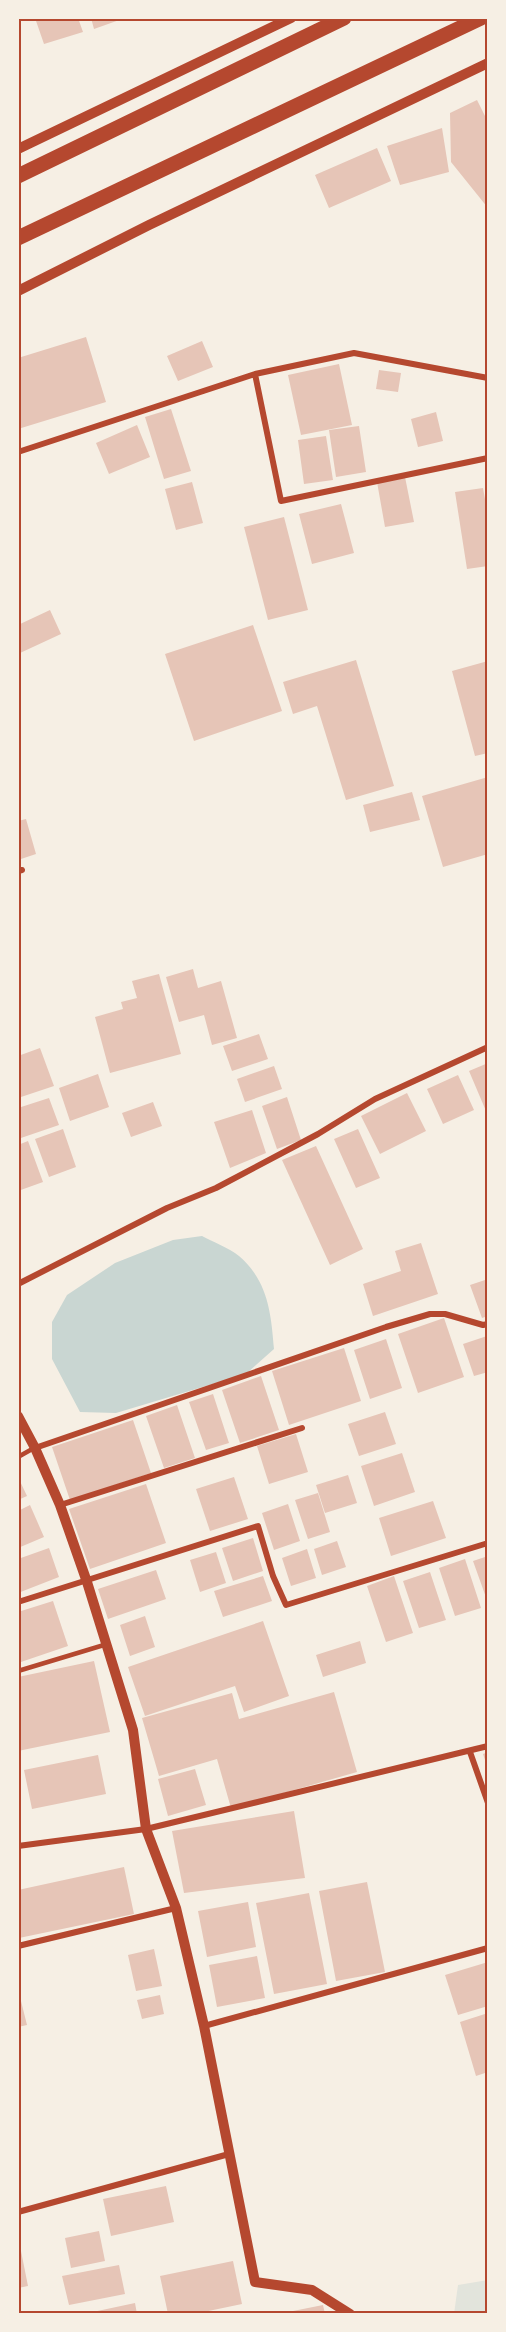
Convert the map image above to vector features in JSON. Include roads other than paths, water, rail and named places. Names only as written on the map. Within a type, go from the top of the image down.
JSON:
[{"type":"main road","points":[[18,176],[344,18]]},
{"type":"main road","points":[[18,238],[481,18]]},
{"type":"street","points":[[18,148],[290,18]]},
{"type":"street","points":[[18,291],[159,220],[488,63]]},
{"type":"street","points":[[18,452],[255,374],[354,353],[488,378]]},
{"type":"street","points":[[255,374],[280,501],[488,458]]},
{"type":"street","points":[[18,1284],[167,1208],[216,1188],[318,1134],[375,1099],[488,1047]]},
{"type":"street","points":[[35,1448],[386,1327],[430,1314],[446,1314],[483,1325],[488,1324]]},
{"type":"street","points":[[18,1416],[60,1505],[87,1582],[133,1730],[146,1829],[176,1908],[204,2026],[255,2282],[312,2290],[350,2314]]},
{"type":"street","points":[[60,1505],[302,1428]]},
{"type":"street","points":[[18,1602],[258,1526],[273,1576],[286,1605],[488,1543]]},
{"type":"street","points":[[18,1846],[146,1829],[488,1746]]},
{"type":"street","points":[[470,1752],[488,1803]]},
{"type":"street","points":[[18,1946],[176,1908]]},
{"type":"street","points":[[204,2026],[488,1948]]},
{"type":"street","points":[[18,2212],[229,2154]]},
{"type":"lane","points":[[18,1457],[35,1448]]},
{"type":"lane","points":[[18,1671],[106,1644]]}]
